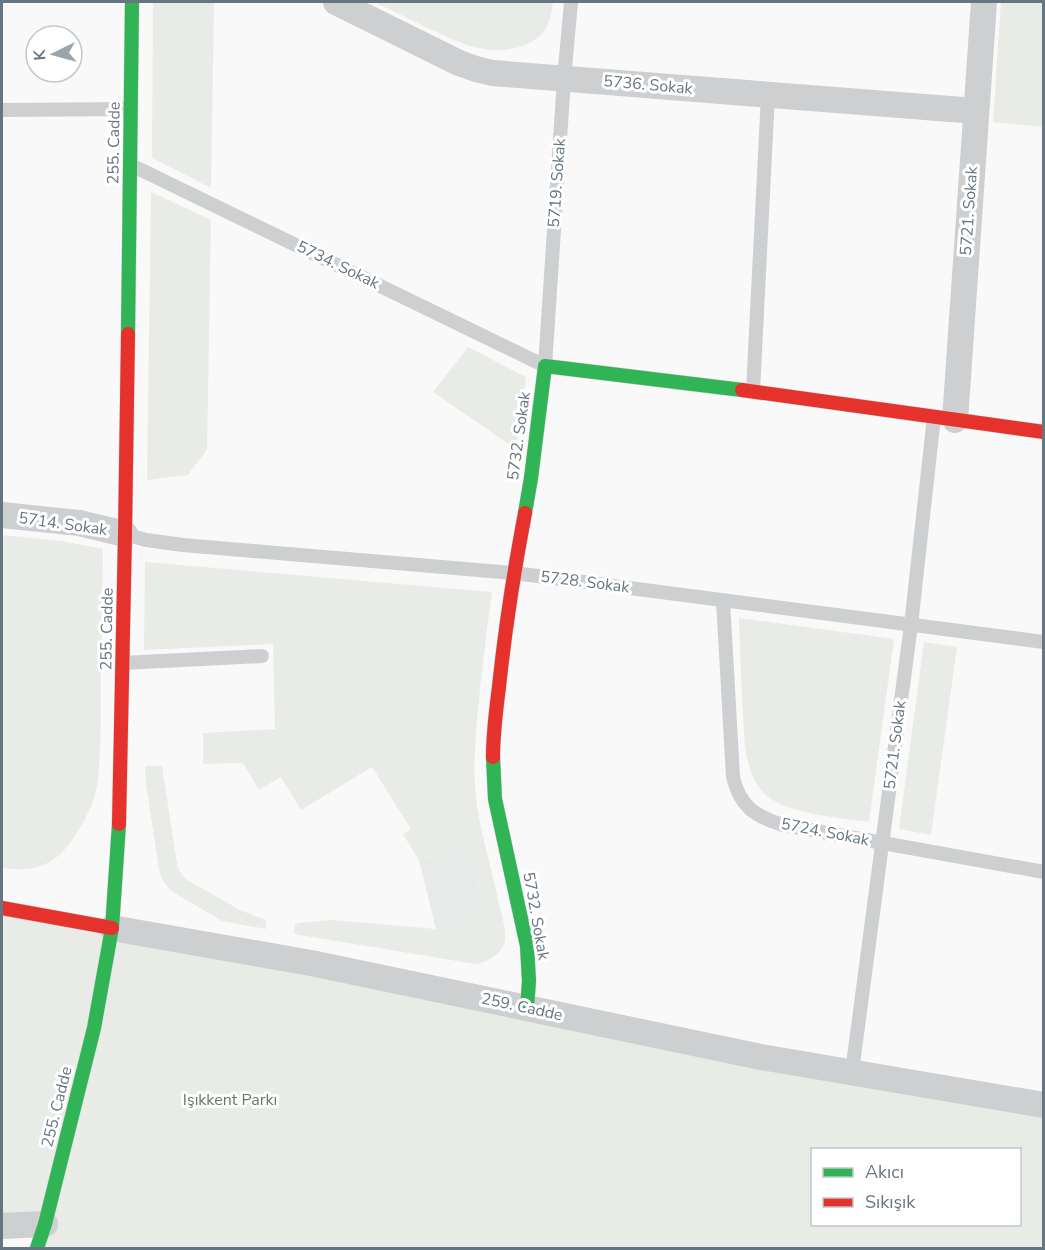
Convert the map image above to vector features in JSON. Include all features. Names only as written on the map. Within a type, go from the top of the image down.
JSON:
[{"type":"street","name":"255. Cadde","points":[[37,1248],[94,1028],[112,927],[118,848],[125,534],[132,2]]},
{"type":"street","name":"5736. Sokak","points":[[336,2],[459,63],[492,73],[976,111]]},
{"type":"street","name":"5721. Sokak","points":[[945,418],[976,111],[984,2]]},
{"type":"street","points":[[545,366],[753,391],[1044,432]]},
{"type":"street","name":"5732. Sokak","points":[[527,1008],[529,962],[527,946],[497,810],[493,770],[496,706],[514,573],[531,478],[545,366]]},
{"type":"street","name":"5714. Sokak","points":[[2,516],[79,523],[125,534]]},
{"type":"street","name":"259. Cadde","points":[[2,908],[311,963],[761,1057],[1044,1105]]},
{"type":"street","points":[[2,1226],[45,1224]]},
{"type":"lane","name":"5719. Sokak","points":[[545,366],[564,79],[572,2]]},
{"type":"lane","points":[[753,391],[768,95]]},
{"type":"lane","points":[[2,110],[131,109]]},
{"type":"lane","name":"5734. Sokak","points":[[130,165],[545,366]]},
{"type":"lane","name":"5721. Sokak","points":[[852,1072],[911,624],[945,418]]},
{"type":"lane","name":"5728. Sokak","points":[[125,534],[146,540],[183,545],[514,573],[1044,642]]},
{"type":"lane","name":"5724. Sokak","points":[[723,600],[731,762],[736,788],[747,807],[757,815],[783,825],[1044,872]]},
{"type":"lane","points":[[122,663],[262,656]]},
{"type":"shaded area","points":[[469,849],[485,917],[436,929],[419,860]]},
{"type":"green space","points":[[153,2],[214,2],[211,188],[152,158]]},
{"type":"green space","points":[[374,2],[553,2],[549,22],[543,33],[525,45],[499,50],[461,43]]},
{"type":"green space","points":[[1001,2],[1043,2],[1043,127],[993,122]]},
{"type":"green space","points":[[151,192],[211,220],[207,449],[188,475],[147,480]]},
{"type":"green space","points":[[468,347],[526,377],[516,449],[433,392]]},
{"type":"green space","points":[[2,535],[61,541],[103,549],[100,741],[95,795],[82,824],[65,849],[42,866],[24,869],[2,868]]},
{"type":"green space","points":[[145,562],[492,592],[477,719],[475,778],[480,824],[504,927],[505,940],[498,953],[484,962],[475,964],[294,934],[295,925],[298,923],[331,920],[436,929],[485,917],[469,849],[419,860],[403,834],[411,829],[372,767],[301,810],[281,777],[259,790],[243,763],[203,764],[203,733],[275,729],[273,644],[144,650]]},
{"type":"green space","points":[[739,618],[894,639],[869,822],[816,814],[789,807],[767,796],[758,786],[750,769],[745,746]]},
{"type":"green space","points":[[924,642],[957,647],[931,835],[899,829]]},
{"type":"green space","points":[[145,766],[162,766],[177,864],[181,874],[189,881],[240,910],[266,920],[266,929],[222,921],[173,892],[166,884],[159,869]]},
{"type":"green space","name":"Işıkkent Parkı","points":[[2,908],[1043,1105],[1043,1248],[37,1248],[45,1225],[2,1226]]},
{"type":"traffic: fast","points":[[128,334],[132,2]]},
{"type":"traffic: fast","points":[[525,513],[545,366],[742,390]]},
{"type":"traffic: fast","points":[[493,757],[495,799],[527,946],[529,981],[527,1008]]},
{"type":"traffic: fast","points":[[37,1248],[94,1028],[112,928],[119,824]]},
{"type":"traffic: jam","points":[[119,824],[128,334]]},
{"type":"traffic: jam","points":[[742,390],[1044,432]]},
{"type":"traffic: jam","points":[[493,757],[504,644],[525,513]]},
{"type":"traffic: jam","points":[[2,908],[112,928]]}]
